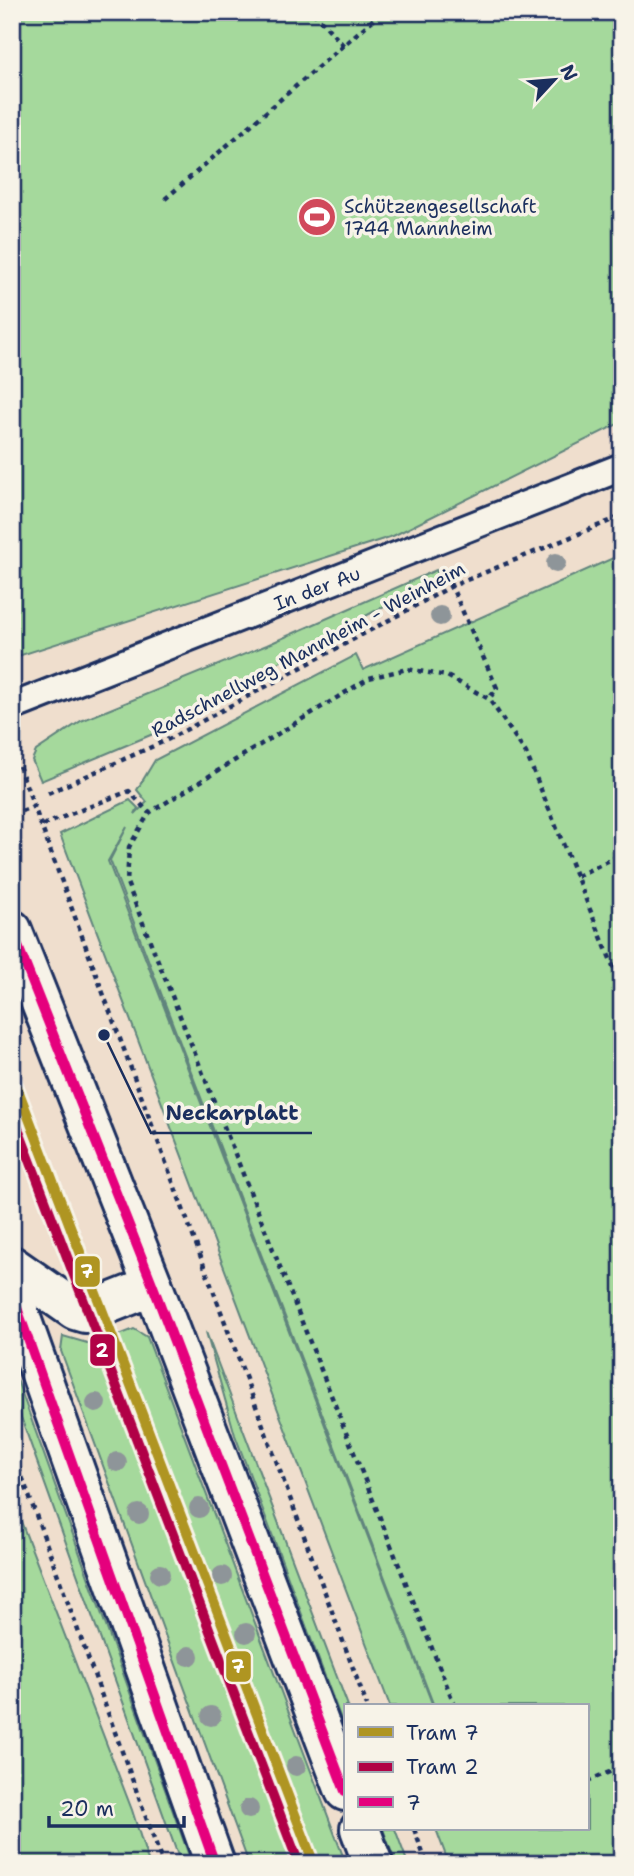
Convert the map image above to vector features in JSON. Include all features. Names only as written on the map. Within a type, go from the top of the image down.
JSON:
[{"type":"main road","points":[[12,930],[153,1286],[344,1788]]},
{"type":"main road","points":[[12,1266],[75,1310],[85,1312],[153,1286]]},
{"type":"main road","points":[[12,1293],[215,1864]]},
{"type":"main road","points":[[360,1830],[373,1864]]},
{"type":"lane","name":"In der Au","points":[[12,707],[622,467]]},
{"type":"path","points":[[313,12],[344,46]]},
{"type":"path","points":[[165,199],[382,12]]},
{"type":"path","name":"Radschnellweg Mannheim - Weinheim","points":[[48,793],[167,740],[452,586],[622,516]]},
{"type":"path","points":[[432,544],[497,688],[489,699]]},
{"type":"path","points":[[454,1704],[127,883],[129,847],[149,813],[369,678],[407,668],[447,676],[489,699],[526,754],[622,988]]},
{"type":"path","points":[[12,747],[36,805],[367,1704]]},
{"type":"path","points":[[43,825],[129,791],[149,813]]},
{"type":"path","points":[[12,815],[36,805]]},
{"type":"path","points":[[577,876],[622,854]]},
{"type":"path","points":[[12,1449],[163,1864]]},
{"type":"path","points":[[588,1781],[622,1767]]},
{"type":"path","points":[[414,1830],[427,1864]]},
{"type":"green space","name":"Schützengesellschaft 1744 Mannheim","points":[[12,12],[622,12],[622,422],[393,536],[12,658]]},
{"type":"green space","points":[[622,554],[622,1864],[449,1864],[436,1830],[588,1830],[588,1704],[433,1704],[110,860],[127,827],[108,861],[432,1704],[389,1704],[60,834],[130,800],[138,808],[135,814],[147,802],[137,790],[155,760],[356,655],[363,670]]},
{"type":"green space","points":[[436,570],[439,577],[262,671],[153,734],[41,781],[32,760],[36,751],[81,721],[267,645]]},
{"type":"green space","points":[[134,1329],[147,1337],[346,1864],[249,1864],[61,1351],[63,1336],[94,1345]]},
{"type":"green space","points":[[206,1332],[347,1704],[344,1704],[344,1727],[235,1435]]},
{"type":"green space","points":[[12,1366],[192,1864],[181,1864],[12,1392]]},
{"type":"green space","points":[[12,1498],[132,1810],[149,1864],[12,1864]]},
{"type":"green space","points":[[383,1830],[395,1830],[408,1864],[396,1864]]},
{"type":"tram line","name":"7","points":[[12,1074],[314,1864]]},
{"type":"tram line","name":"2","points":[[12,1113],[299,1864]]},
{"type":"transit line","name":"7","points":[[12,931],[153,1286],[344,1788]]},
{"type":"transit line","name":"7","points":[[12,1294],[215,1864]]},
{"type":"place","name":"Schützengesellschaft 1744 Mannheim","points":[[317,217]]},
{"type":"place","name":"Neckarplatt","points":[[104,1035]]}]
